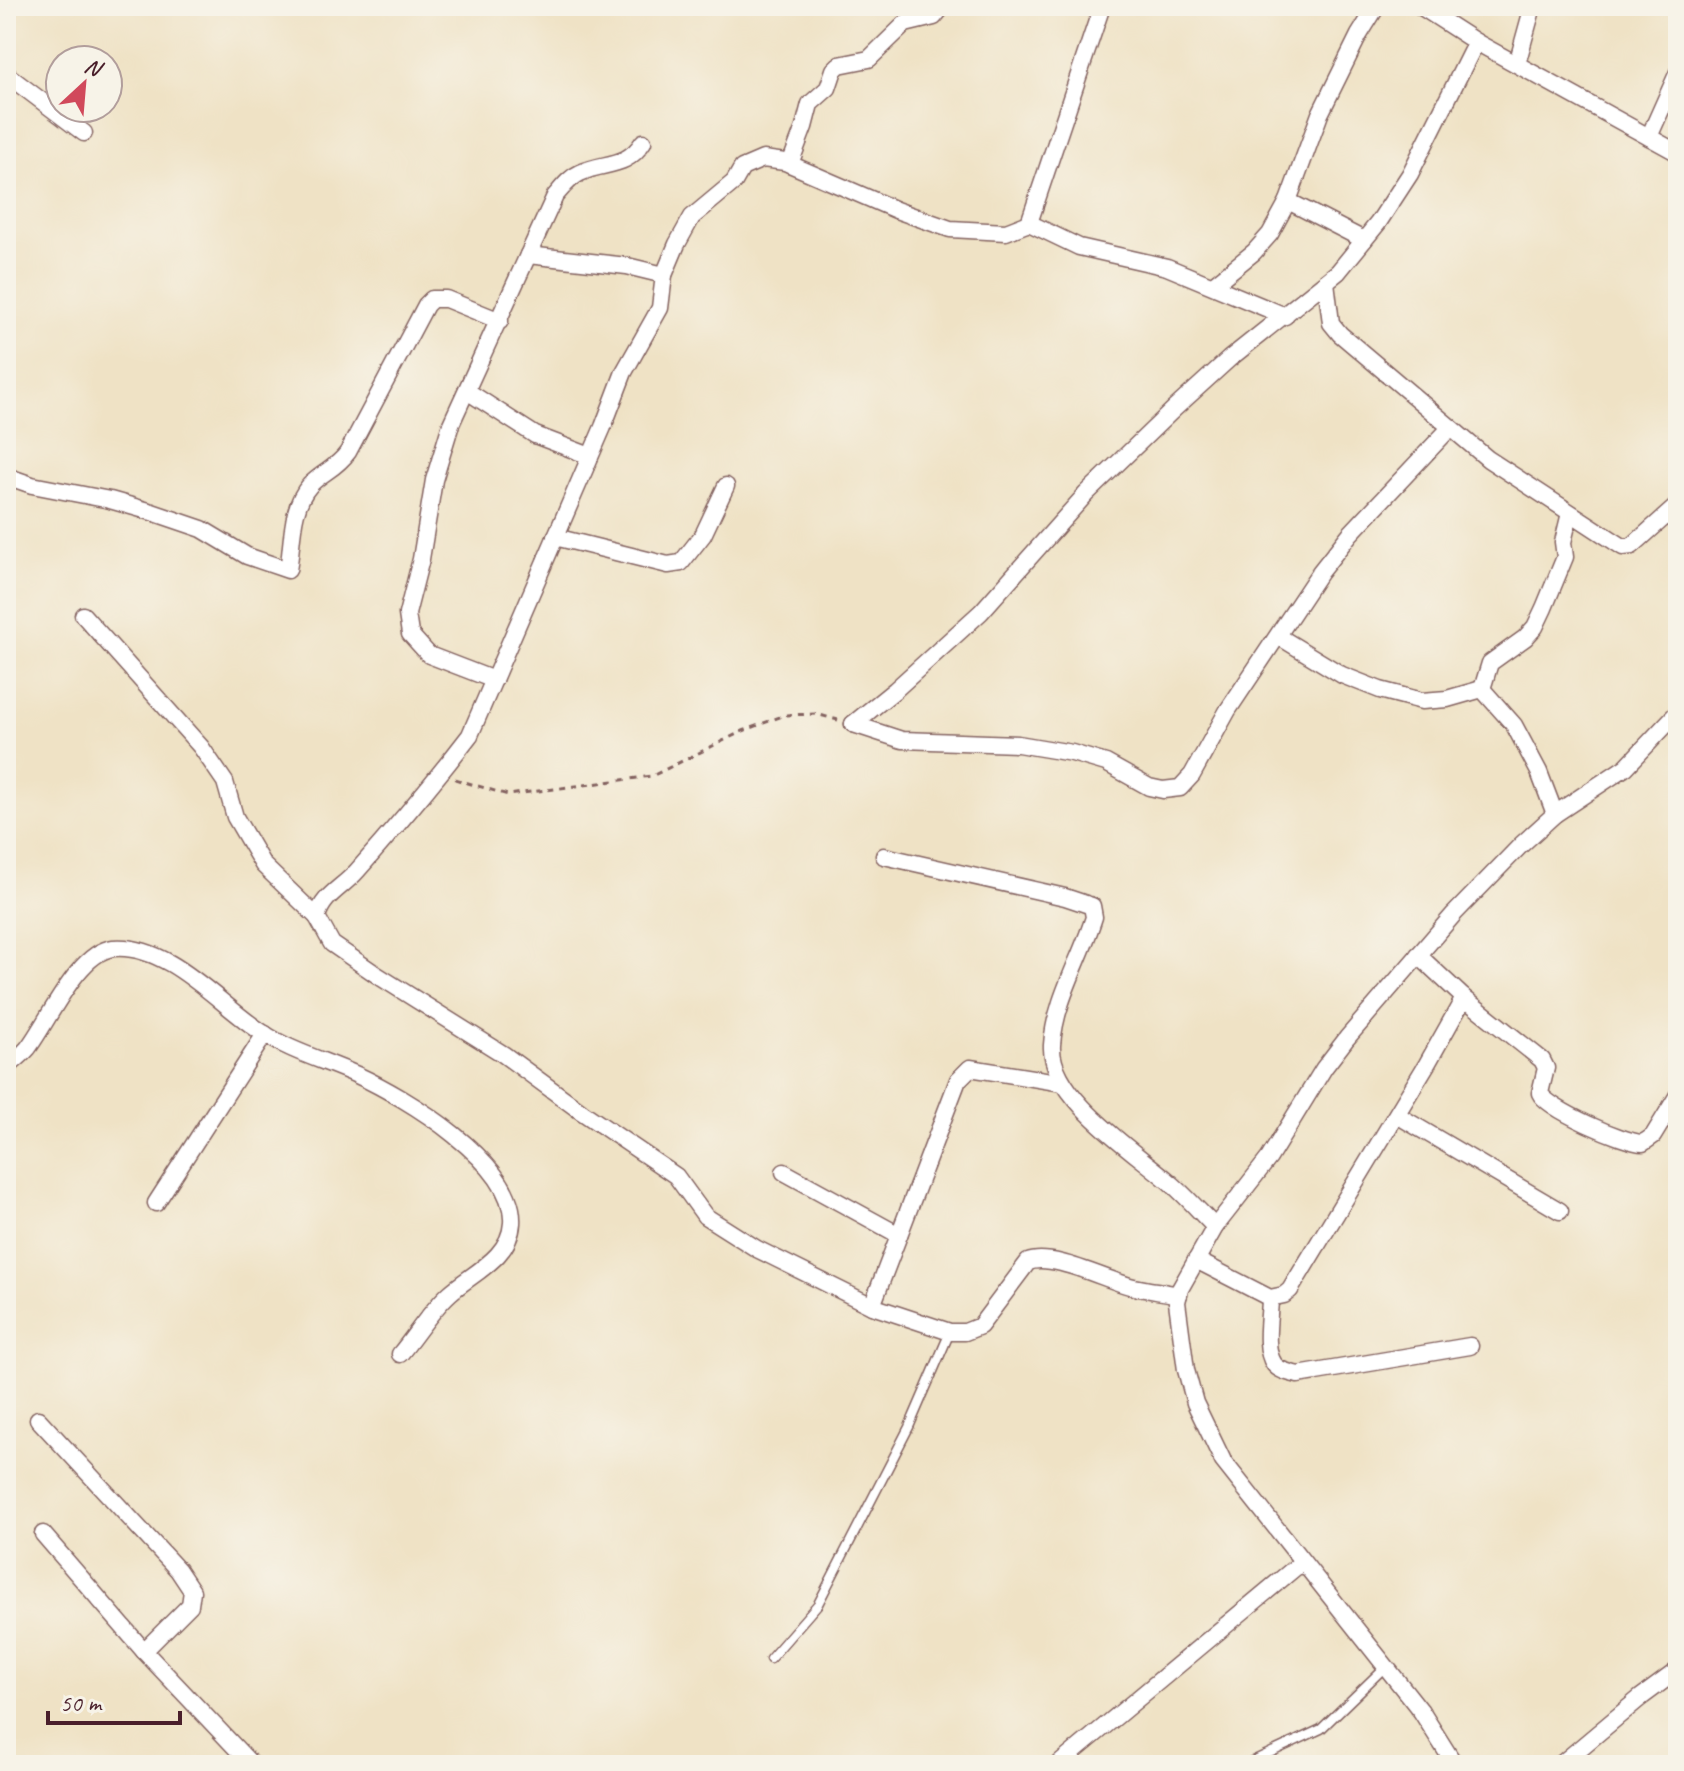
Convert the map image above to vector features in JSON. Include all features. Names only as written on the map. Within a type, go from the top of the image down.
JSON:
[{"type":"street","points":[[790,164],[810,104],[828,88],[834,70],[839,65],[869,59],[905,24],[934,17],[943,6]]},
{"type":"street","points":[[1029,223],[1102,6]]},
{"type":"street","points":[[1213,285],[1263,243],[1288,201],[1320,114],[1377,6]]},
{"type":"street","points":[[1420,6],[1476,42],[1678,153]]},
{"type":"street","points":[[1517,64],[1533,6]]},
{"type":"street","points":[[853,724],[981,612],[1086,494],[1174,409],[1229,359],[1338,272],[1410,174],[1476,42]]},
{"type":"street","points":[[1649,137],[1678,72]]},
{"type":"street","points":[[6,74],[84,133]]},
{"type":"street","points":[[494,680],[429,655],[416,642],[408,627],[407,614],[421,559],[434,480],[451,424],[555,196],[581,172],[622,161],[636,153],[643,142]]},
{"type":"street","points":[[317,917],[326,898],[354,875],[470,735],[624,372],[660,308],[664,275],[692,217],[734,182],[746,165],[763,159],[790,164],[882,205],[950,229],[1006,232],[1029,223],[1079,247],[1167,267],[1285,316]]},
{"type":"street","points":[[1288,201],[1364,240]]},
{"type":"street","points":[[528,255],[627,266],[664,275]]},
{"type":"street","points":[[1326,282],[1331,323],[1336,329],[1488,459],[1570,513],[1628,548],[1678,505]]},
{"type":"street","points":[[6,476],[165,516],[211,533],[247,556],[288,570],[297,508],[304,493],[313,482],[339,465],[348,452],[426,305],[432,299],[446,299],[500,321]]},
{"type":"street","points":[[467,391],[535,435],[590,456]]},
{"type":"street","points":[[853,724],[902,740],[1018,744],[1072,753],[1106,763],[1149,787],[1180,788],[1192,775],[1228,710],[1320,572],[1350,534],[1450,428]]},
{"type":"street","points":[[555,537],[668,565],[681,563],[703,535],[726,486]]},
{"type":"street","points":[[1482,689],[1490,663],[1535,627],[1565,557],[1563,542],[1570,513]]},
{"type":"street","points":[[83,615],[201,747],[225,782],[235,817],[263,865],[317,917],[332,944],[503,1054],[676,1176],[705,1216],[757,1249],[872,1306],[950,1332],[965,1332],[980,1326],[1028,1262],[1034,1260],[1053,1261],[1133,1287],[1179,1295]]},
{"type":"street","points":[[1278,636],[1342,675],[1380,690],[1422,701],[1447,699],[1482,689]]},
{"type":"street","points":[[1482,689],[1514,725],[1539,772],[1555,814]]},
{"type":"street","points":[[1455,1765],[1421,1711],[1231,1471],[1212,1440],[1195,1403],[1186,1370],[1177,1318],[1179,1295],[1215,1227],[1269,1158],[1337,1051],[1418,955],[1502,865],[1555,814],[1626,767],[1678,712]]},
{"type":"street","points":[[884,856],[1065,897],[1092,906],[1094,917],[1068,984],[1052,1045],[1054,1063],[1063,1083],[1079,1103],[1175,1186],[1215,1227]]},
{"type":"street","points":[[6,1068],[27,1049],[79,971],[95,955],[111,948],[143,952],[167,961],[265,1034],[360,1076],[427,1114],[485,1160],[511,1204],[512,1225],[506,1245],[483,1269],[449,1294],[400,1354]]},
{"type":"street","points":[[1418,955],[1464,998],[1542,1060],[1546,1068],[1540,1093],[1543,1099],[1625,1140],[1643,1143],[1653,1136],[1678,1095]]},
{"type":"street","points":[[1196,1260],[1270,1298],[1284,1295],[1290,1290],[1464,998]]},
{"type":"street","points":[[156,1203],[265,1034]]},
{"type":"street","points":[[872,1306],[958,1080],[970,1068],[1063,1083]]},
{"type":"street","points":[[1397,1115],[1560,1211]]},
{"type":"street","points":[[784,1172],[899,1235]]},
{"type":"street","points":[[1270,1298],[1269,1343],[1274,1364],[1298,1375],[1470,1346]]},
{"type":"street","points":[[38,1419],[178,1570],[192,1591],[190,1605],[144,1651]]},
{"type":"street","points":[[43,1534],[144,1651],[252,1765]]},
{"type":"street","points":[[1058,1765],[1302,1562]]},
{"type":"street","points":[[1560,1765],[1678,1670]]},
{"type":"lane","points":[[770,1659],[818,1604],[909,1427],[950,1332]]},
{"type":"lane","points":[[1244,1765],[1321,1729],[1385,1667]]},
{"type":"path","points":[[440,774],[508,795],[536,792],[652,776],[743,731],[785,715],[816,714],[853,724]]}]
